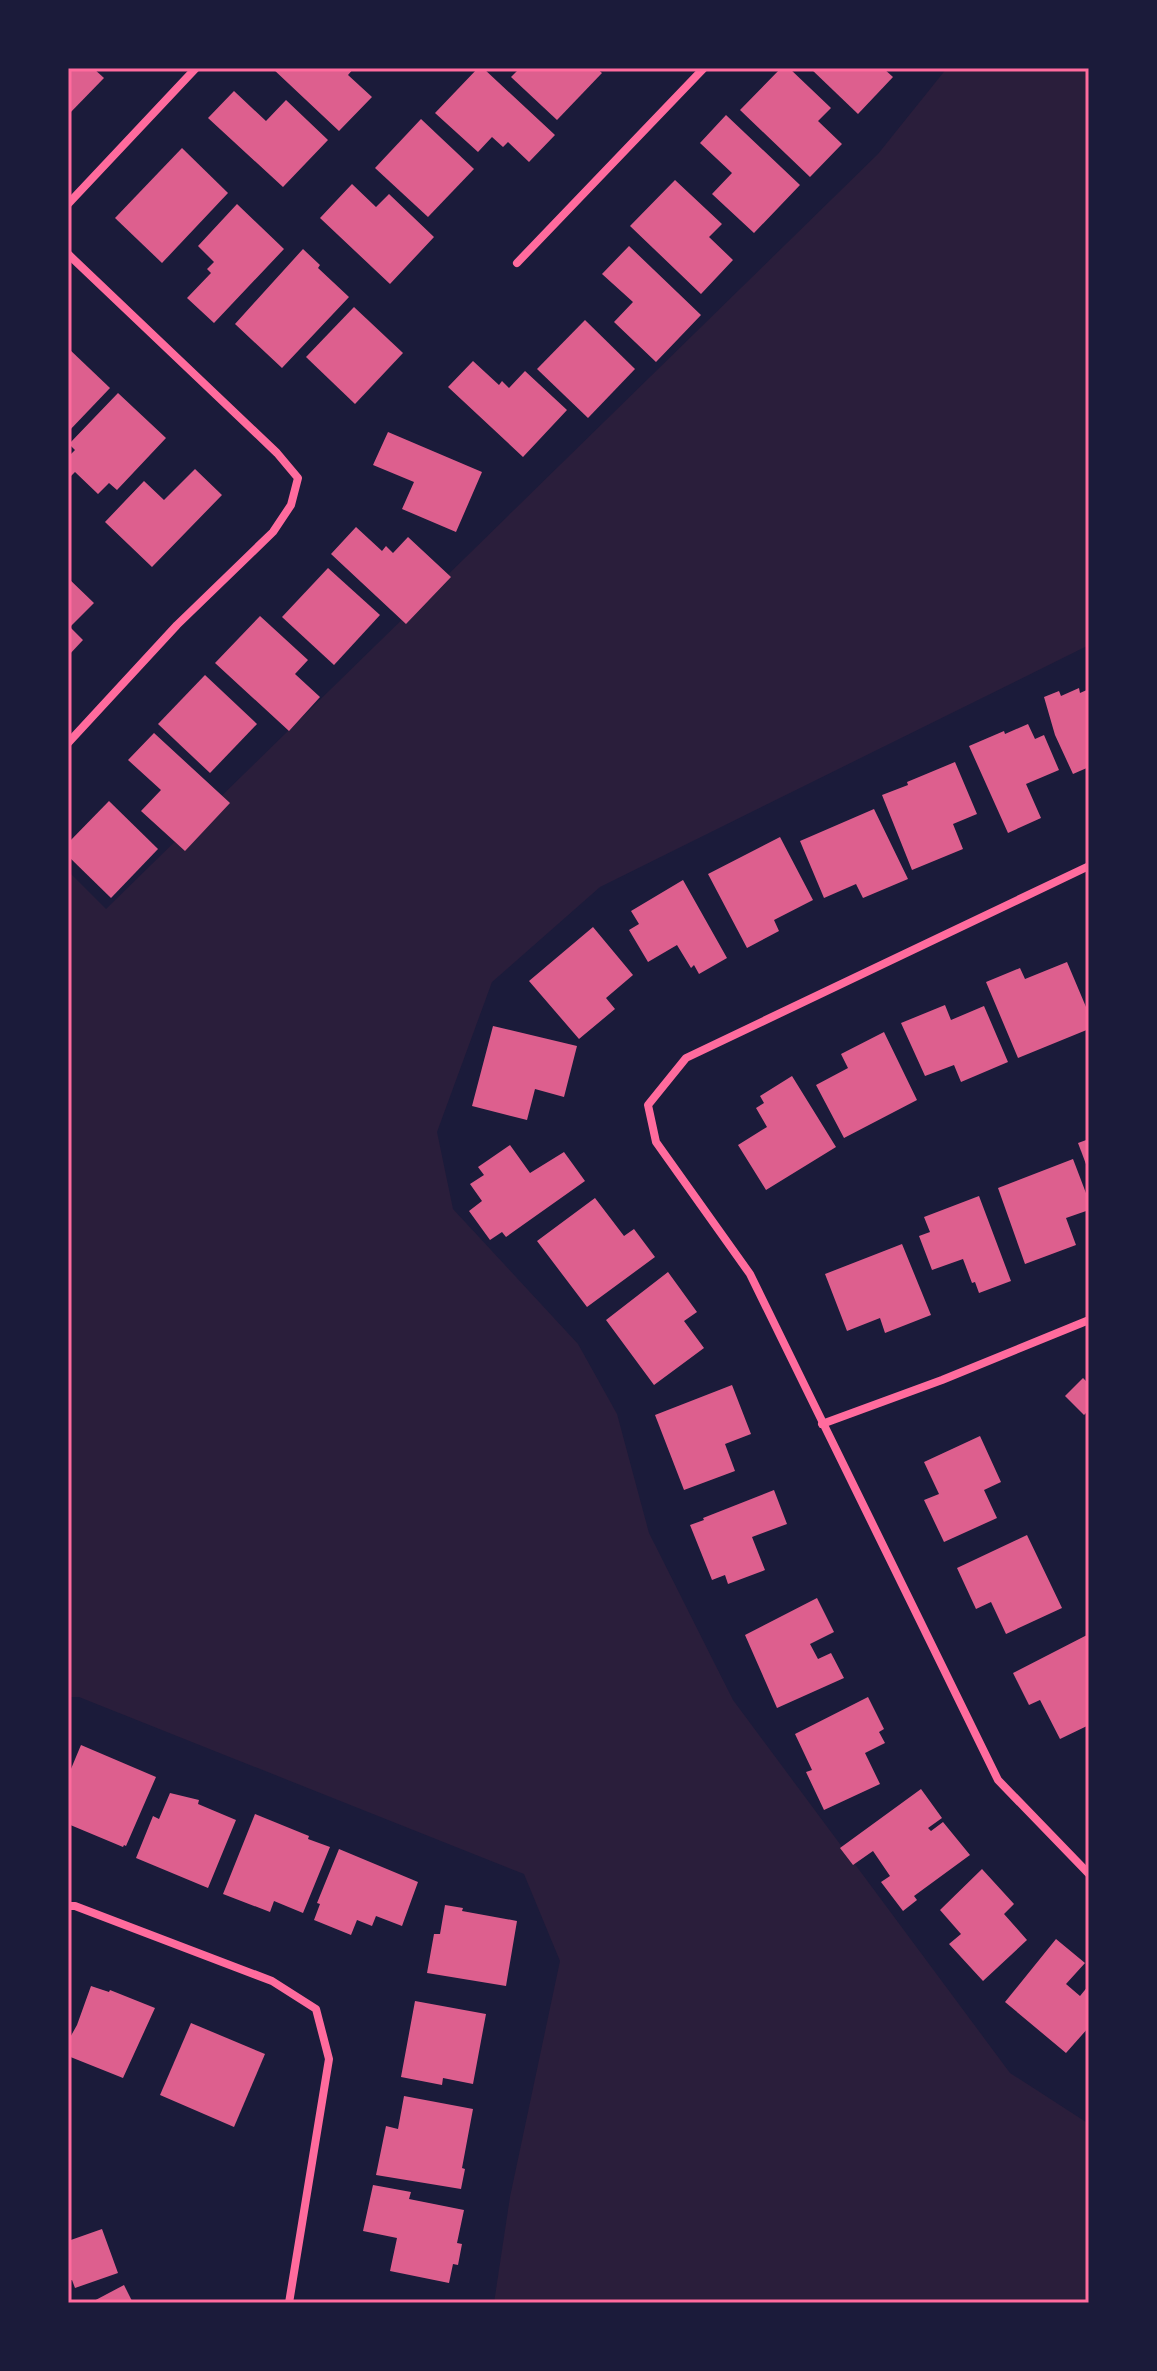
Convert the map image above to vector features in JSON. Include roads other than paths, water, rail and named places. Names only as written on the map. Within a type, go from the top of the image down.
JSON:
[{"type":"street","points":[[68,204],[196,68]]},
{"type":"street","points":[[517,263],[704,68]]},
{"type":"street","points":[[68,254],[277,453],[298,478],[291,505],[273,532],[177,625],[68,743]]},
{"type":"street","points":[[1089,866],[686,1058],[648,1105],[656,1142],[750,1274],[998,1780],[1089,1874]]},
{"type":"street","points":[[822,1424],[942,1380],[1089,1320]]},
{"type":"street","points":[[68,1906],[75,1906],[272,1981],[316,2009],[329,2059],[289,2303]]}]
